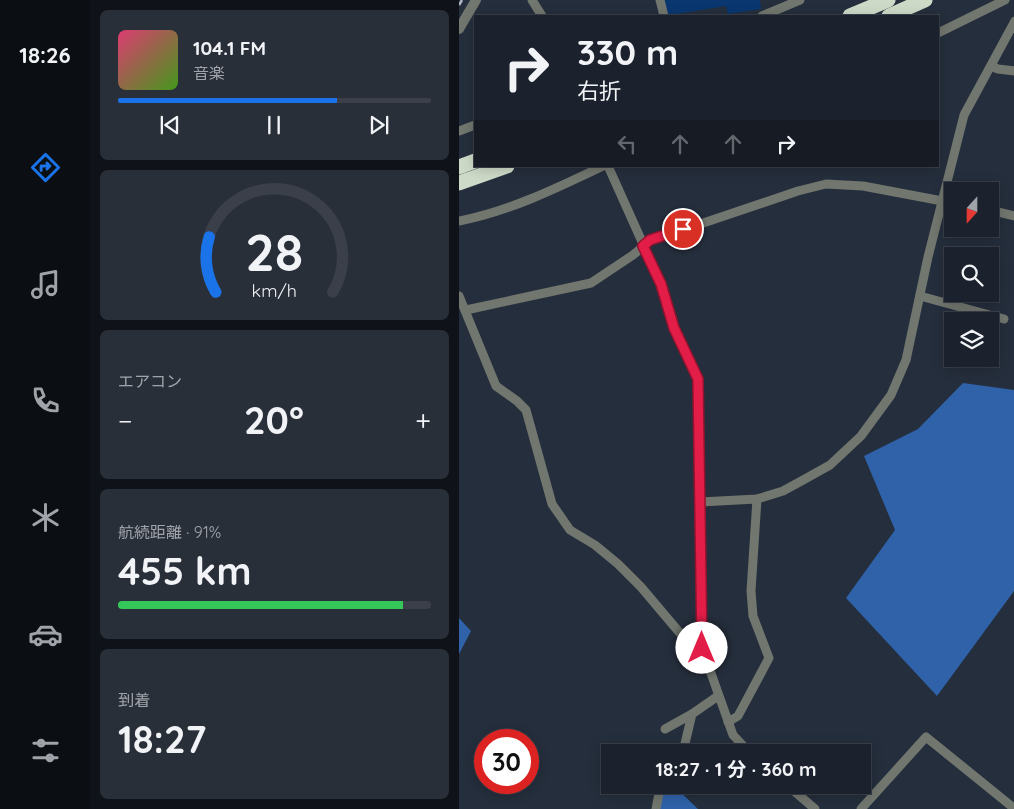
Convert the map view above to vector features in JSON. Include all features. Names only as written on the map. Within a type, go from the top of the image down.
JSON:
[{"type":"highway","points":[[853,15],[888,0]]},
{"type":"highway","points":[[891,15],[925,0]]},
{"type":"highway","points":[[459,167],[474,161]]},
{"type":"highway","points":[[459,183],[504,167]]},
{"type":"street","points":[[459,29],[476,0]]},
{"type":"street","points":[[532,0],[541,15]]},
{"type":"street","points":[[659,0],[664,15]]},
{"type":"street","points":[[764,15],[800,0]]},
{"type":"street","points":[[939,33],[1005,0]]},
{"type":"street","points":[[700,502],[757,499],[783,491],[830,465],[861,436],[891,395],[906,360],[928,257],[964,115],[1014,21]]},
{"type":"street","points":[[991,66],[1014,71]]},
{"type":"street","points":[[459,131],[474,125]]},
{"type":"street","points":[[459,221],[472,219],[533,199],[601,167]]},
{"type":"street","points":[[608,167],[661,284],[674,328],[698,379],[702,648],[733,735],[741,744]]},
{"type":"street","points":[[466,310],[591,283],[633,255],[650,240],[731,212],[826,184],[863,186],[942,202]]},
{"type":"street","points":[[999,212],[1014,216]]},
{"type":"street","points":[[459,296],[496,386],[526,410],[552,504],[570,530],[595,545],[641,587],[690,645],[702,648]]},
{"type":"street","points":[[920,296],[1004,319]]},
{"type":"street","points":[[728,722],[738,716],[769,658],[753,616],[751,591],[757,499]]},
{"type":"street","points":[[665,729],[692,714],[718,696]]},
{"type":"street","points":[[685,744],[692,714]]},
{"type":"street","points":[[861,809],[926,737],[1014,809]]},
{"type":"street","points":[[656,809],[659,794]]},
{"type":"street","points":[[798,794],[815,809]]},
{"type":"shaded area","points":[[662,0],[760,0],[761,9],[728,14],[726,6],[664,15]]},
{"type":"shaded area","points":[[963,383],[1014,390],[1014,591],[937,696],[846,598],[895,530],[864,456],[918,429]]},
{"type":"shaded area","points":[[459,618],[471,631],[459,654]]},
{"type":"shaded area","points":[[663,794],[682,794],[698,809],[659,809]]},
{"type":"railway","points":[[459,5],[462,0]]},
{"type":"route","points":[[683,229],[650,240],[643,246],[661,284],[674,328],[698,379],[702,648]]}]
